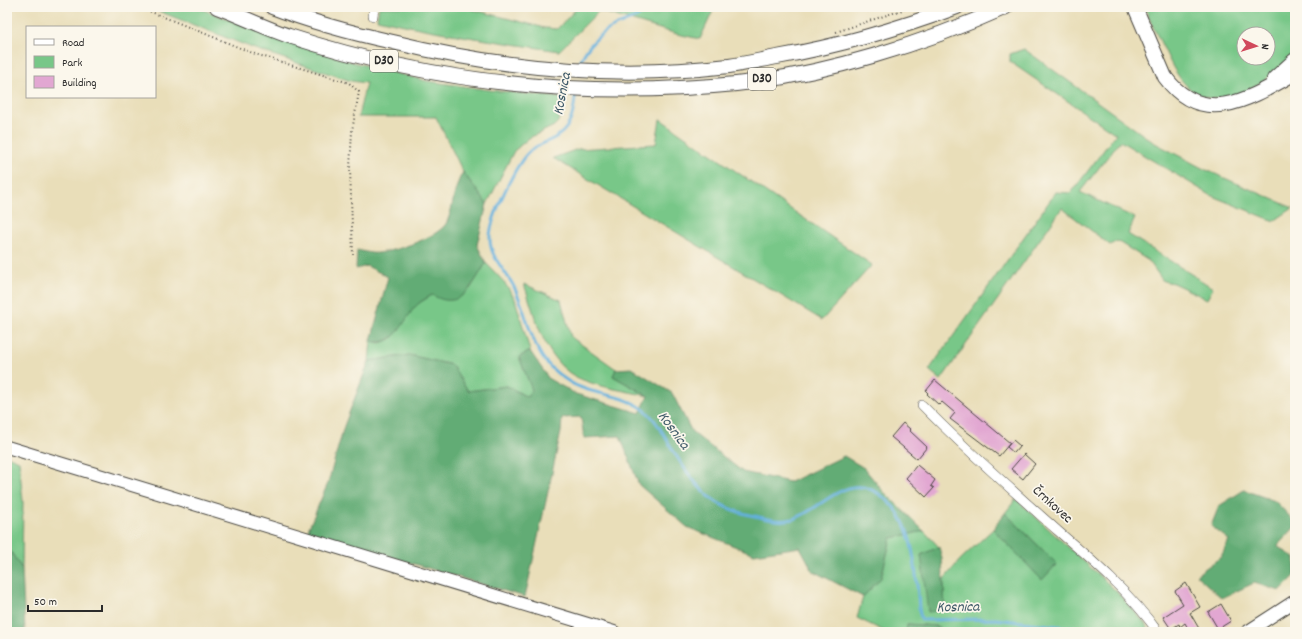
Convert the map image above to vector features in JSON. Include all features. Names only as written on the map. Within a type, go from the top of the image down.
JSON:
[{"type":"main road","name":"D30","points":[[217,7],[289,35],[430,72],[492,82],[600,90],[658,89],[738,84],[808,72],[894,49],[952,29],[1006,7]]},
{"type":"main road","name":"D30","points":[[272,7],[297,17],[435,53],[494,62],[601,72],[661,71],[730,66],[843,44],[884,33],[957,7]]},
{"type":"main road","points":[[1129,7],[1141,24]]},
{"type":"main road","points":[[1135,7],[1165,77],[1172,86],[1190,100],[1210,106],[1235,104],[1295,73]]},
{"type":"main road","points":[[1264,90],[1295,60]]},
{"type":"main road","points":[[7,448],[614,632]]},
{"type":"main road","points":[[1247,632],[1295,600]]},
{"type":"street","name":"Črnkovec","points":[[922,405],[949,433],[1094,563],[1142,609],[1158,632]]},
{"type":"path","points":[[139,7],[255,54],[355,87],[359,92],[352,131],[350,168],[354,242],[353,255]]},
{"type":"path","points":[[829,34],[911,7]]},
{"type":"green space","points":[[148,7],[196,7],[287,41],[356,63],[427,81],[489,90],[564,98],[558,122],[554,126],[529,138],[514,151],[487,204],[463,172],[436,117],[358,117],[366,83],[351,81],[255,49]]},
{"type":"green space","points":[[379,7],[463,7],[545,28],[557,29],[578,7],[712,7],[712,13],[700,39],[677,34],[599,11],[559,51],[490,41],[377,19]]},
{"type":"green space","points":[[1145,7],[1290,7],[1295,17],[1295,53],[1275,72],[1250,89],[1237,95],[1223,98],[1209,98],[1190,89],[1181,79],[1170,61]]},
{"type":"green space","points":[[1024,49],[1153,142],[1204,169],[1293,208],[1274,221],[1212,196],[1120,141],[1080,192],[1135,218],[1128,234],[1213,288],[1207,299],[1173,283],[1163,281],[1149,261],[1117,241],[1110,245],[1062,208],[941,380],[929,370],[1056,192],[1071,193],[1116,134],[1010,62],[1010,54]]},
{"type":"green space","points":[[660,119],[872,265],[822,320],[553,158],[578,149],[656,144]]},
{"type":"green space","points":[[463,172],[487,204],[477,245],[486,263],[476,280],[465,294],[451,300],[442,299],[432,295],[417,305],[393,336],[380,342],[371,341],[388,277],[367,266],[356,269],[357,250],[373,253],[386,252],[427,238],[443,228],[447,222],[457,184]]},
{"type":"green space","points":[[486,263],[504,282],[515,299],[530,351],[519,357],[533,390],[527,397],[507,386],[468,391],[452,365],[409,355],[369,361],[371,341],[380,343],[391,339],[416,305],[432,295],[470,289]]},
{"type":"green space","points":[[524,284],[561,300],[571,337],[616,369],[613,376],[648,396],[591,383],[570,373],[559,364],[544,340]]},
{"type":"green space","points":[[530,351],[549,379],[576,394],[640,413],[648,396],[613,376],[616,369],[632,368],[672,393],[692,432],[743,472],[790,482],[844,456],[864,468],[883,491],[924,531],[891,538],[881,578],[863,597],[813,571],[800,547],[754,554],[687,527],[639,485],[620,436],[584,438],[581,417],[562,418],[561,432],[525,597],[307,532],[328,483],[344,426],[369,361],[409,355],[452,365],[468,391],[507,386],[527,397],[532,390],[519,357]]},
{"type":"green space","points":[[7,456],[19,461],[23,501],[22,569],[7,546]]},
{"type":"green space","points":[[1244,490],[1275,501],[1295,522],[1295,527],[1277,546],[1295,558],[1295,576],[1280,591],[1254,583],[1222,598],[1196,575],[1221,557],[1229,540],[1211,526],[1219,506]]},
{"type":"green space","points":[[1016,499],[1114,589],[1151,632],[944,632],[935,626],[907,624],[906,632],[886,632],[857,618],[863,597],[881,578],[891,538],[924,531],[939,547],[921,555],[944,610],[944,579],[960,560],[993,529],[1042,579],[1057,564],[1005,513]]},
{"type":"green space","points":[[1005,513],[1057,564],[1042,580],[993,529]]},
{"type":"green space","points":[[7,546],[22,569],[25,632],[7,632]]},
{"type":"green space","points":[[939,547],[942,559],[945,610],[928,612],[921,555]]},
{"type":"green space","points":[[907,624],[935,626],[944,632],[906,632]]},
{"type":"building","points":[[935,380],[1010,443],[999,456],[950,419],[955,413],[942,402],[939,405],[927,394],[928,393],[926,391]]},
{"type":"building","points":[[903,423],[927,447],[917,459],[891,437]]},
{"type":"building","points":[[1013,440],[1020,446],[1014,453],[1007,447]]},
{"type":"building","points":[[1024,454],[1035,464],[1023,479],[1011,469]]},
{"type":"building","points":[[917,465],[935,480],[931,486],[934,488],[926,497],[906,478]]},
{"type":"building","points":[[1186,583],[1200,607],[1190,613],[1201,632],[1190,632],[1185,623],[1180,627],[1179,624],[1171,629],[1163,617],[1183,604],[1175,591]]},
{"type":"building","points":[[1221,604],[1231,621],[1218,629],[1208,612]]},
{"type":"waterway","name":"Kosnica","points":[[579,66],[581,59],[589,47],[599,37],[611,28],[638,16],[649,7]]},
{"type":"waterway","name":"Kosnica","points":[[576,91],[569,124],[559,135],[539,145],[524,157],[511,178],[499,204],[491,227],[490,243],[494,256],[513,285],[531,334],[545,361],[565,379],[577,386],[629,401],[647,412],[658,424],[689,474],[705,493],[721,505],[767,519],[785,520],[793,519],[804,514],[846,489],[857,487],[869,489],[882,496],[892,505],[906,528],[913,555],[919,611],[922,620],[996,619],[1107,632]]}]
